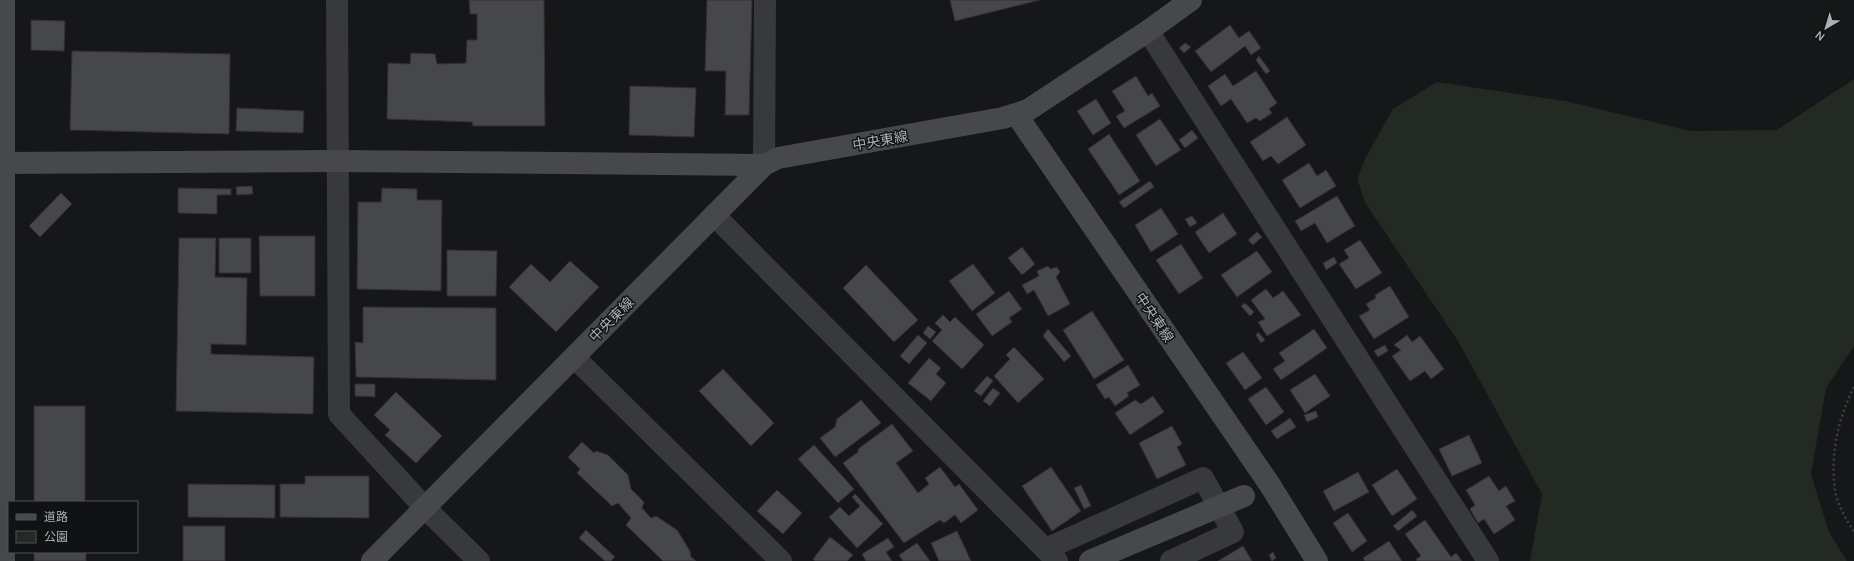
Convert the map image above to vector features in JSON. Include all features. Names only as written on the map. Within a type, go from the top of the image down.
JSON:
[{"type":"street","points":[[4,0],[1,163],[4,561]]},
{"type":"street","points":[[336,0],[339,414],[425,508],[479,561]]},
{"type":"street","points":[[1,163],[337,161],[764,165],[764,0]]},
{"type":"street","points":[[1016,114],[1028,110],[1148,31],[1191,0]]},
{"type":"street","points":[[1148,31],[1488,561]]},
{"type":"street","name":"中央東線","points":[[372,561],[764,165],[778,158],[1016,114],[1270,485],[1317,561]]},
{"type":"street","points":[[714,215],[1047,556],[1203,478],[1233,532],[1171,561]]},
{"type":"street","points":[[574,357],[781,561]]},
{"type":"street","points":[[1090,561],[1270,485]]},
{"type":"path","points":[[1854,387],[1846,403],[1834,452],[1835,491],[1844,515],[1854,532]]},
{"type":"green space","points":[[1854,79],[1854,346],[1826,388],[1811,474],[1829,532],[1847,561],[1530,561],[1542,494],[1458,341],[1366,204],[1357,179],[1366,157],[1393,109],[1437,82],[1565,101],[1691,131],[1777,130]]},
{"type":"building","points":[[469,0],[544,0],[545,126],[473,126],[472,122],[387,119],[388,63],[410,64],[411,53],[435,54],[437,64],[466,63],[467,40],[477,40],[477,14],[470,14]]},
{"type":"building","points":[[707,0],[752,0],[749,115],[725,115],[726,71],[705,71]]},
{"type":"building","points":[[950,0],[1040,0],[955,21]]},
{"type":"building","points":[[31,20],[65,21],[64,51],[31,50]]},
{"type":"building","points":[[1230,25],[1239,38],[1249,31],[1261,48],[1251,55],[1245,46],[1211,72],[1195,51]]},
{"type":"building","points":[[1185,43],[1191,47],[1184,53],[1179,48]]},
{"type":"building","points":[[72,51],[230,54],[229,134],[70,130]]},
{"type":"building","points":[[1259,56],[1270,71],[1266,74],[1256,60]]},
{"type":"building","points":[[1256,71],[1277,103],[1269,109],[1272,113],[1260,121],[1256,118],[1247,123],[1231,99],[1221,106],[1208,86],[1225,74],[1233,86]]},
{"type":"building","points":[[1136,76],[1148,96],[1152,93],[1160,106],[1124,128],[1116,116],[1125,111],[1112,91]]},
{"type":"building","points":[[630,86],[696,88],[694,137],[629,135]]},
{"type":"building","points":[[1096,99],[1111,123],[1093,135],[1077,111]]},
{"type":"building","points":[[237,108],[304,111],[303,133],[236,131]]},
{"type":"building","points":[[1287,117],[1306,145],[1278,164],[1271,156],[1263,161],[1250,142]]},
{"type":"building","points":[[1160,119],[1181,150],[1156,166],[1136,135]]},
{"type":"building","points":[[1192,130],[1198,138],[1185,148],[1179,140]]},
{"type":"building","points":[[1109,134],[1140,181],[1119,195],[1088,149]]},
{"type":"building","points":[[1309,163],[1317,176],[1326,170],[1336,186],[1300,208],[1282,180]]},
{"type":"building","points":[[1150,181],[1154,187],[1124,208],[1119,202]]},
{"type":"building","points":[[252,186],[253,194],[237,195],[236,187]]},
{"type":"building","points":[[178,188],[231,189],[231,195],[217,195],[217,214],[178,213]]},
{"type":"building","points":[[382,188],[417,189],[417,200],[442,200],[441,291],[357,289],[358,202],[381,202]]},
{"type":"building","points":[[61,193],[72,204],[40,237],[29,226]]},
{"type":"building","points":[[1337,196],[1355,226],[1327,243],[1315,223],[1301,231],[1295,221]]},
{"type":"building","points":[[1161,208],[1178,234],[1151,252],[1135,225]]},
{"type":"building","points":[[1223,213],[1237,234],[1209,253],[1195,232]]},
{"type":"building","points":[[1192,216],[1197,223],[1190,227],[1185,219]]},
{"type":"building","points":[[1257,232],[1262,237],[1253,245],[1248,240]]},
{"type":"building","points":[[259,236],[315,236],[315,296],[260,296]]},
{"type":"building","points":[[179,238],[216,238],[215,277],[247,278],[246,345],[211,344],[211,354],[314,357],[313,414],[176,411]]},
{"type":"building","points":[[219,238],[251,238],[251,273],[219,273]]},
{"type":"building","points":[[1360,240],[1382,273],[1356,289],[1339,264],[1349,258],[1344,250]]},
{"type":"building","points":[[1181,244],[1203,278],[1179,294],[1156,260]]},
{"type":"building","points":[[1022,247],[1035,264],[1022,275],[1008,258]]},
{"type":"building","points":[[447,250],[497,251],[496,296],[447,296]]},
{"type":"building","points":[[1257,251],[1272,272],[1237,297],[1221,275]]},
{"type":"building","points":[[1334,257],[1337,263],[1326,270],[1323,263]]},
{"type":"building","points":[[570,261],[599,287],[556,332],[509,287],[531,264],[550,282]]},
{"type":"building","points":[[973,264],[995,293],[972,311],[949,281]]},
{"type":"building","points":[[866,265],[918,320],[894,342],[843,288]]},
{"type":"building","points":[[1048,266],[1050,269],[1057,267],[1060,272],[1056,277],[1070,304],[1048,316],[1034,290],[1027,294],[1022,285],[1039,276],[1037,271]]},
{"type":"building","points":[[1390,286],[1409,317],[1374,339],[1359,316],[1370,310],[1366,304],[1376,298],[1375,295]]},
{"type":"building","points":[[1266,289],[1273,298],[1283,291],[1301,315],[1267,336],[1258,322],[1265,319],[1251,300]]},
{"type":"building","points":[[1009,291],[1022,309],[1009,318],[1012,322],[992,336],[976,314]]},
{"type":"building","points":[[1245,303],[1254,312],[1250,316],[1241,306]]},
{"type":"building","points":[[363,307],[496,308],[496,380],[356,377],[355,342],[363,343]]},
{"type":"building","points":[[1092,311],[1124,360],[1094,379],[1063,330]]},
{"type":"building","points":[[943,315],[950,322],[955,317],[984,345],[962,369],[932,341],[942,330],[935,323]]},
{"type":"building","points":[[928,326],[936,332],[930,339],[923,333]]},
{"type":"building","points":[[1048,329],[1071,356],[1064,362],[1043,336]]},
{"type":"building","points":[[1314,329],[1327,348],[1281,380],[1273,369],[1285,361],[1279,353]]},
{"type":"building","points":[[1258,332],[1265,340],[1261,343],[1256,335]]},
{"type":"building","points":[[918,335],[927,343],[909,364],[900,356]]},
{"type":"building","points":[[1407,335],[1412,342],[1420,336],[1444,369],[1431,379],[1425,371],[1410,381],[1392,356],[1401,350],[1394,345]]},
{"type":"building","points":[[1385,345],[1388,351],[1378,357],[1374,351]]},
{"type":"building","points":[[1014,347],[1044,379],[1018,403],[994,376],[1010,359],[1006,355]]},
{"type":"building","points":[[1243,352],[1262,378],[1245,390],[1226,363]]},
{"type":"building","points":[[929,358],[941,368],[936,374],[946,383],[931,401],[908,383]]},
{"type":"building","points":[[1128,365],[1140,385],[1127,393],[1129,396],[1115,406],[1109,397],[1105,399],[1096,385]]},
{"type":"building","points":[[723,369],[774,423],[751,446],[699,391]]},
{"type":"building","points":[[1315,374],[1330,396],[1305,413],[1290,390]]},
{"type":"building","points":[[987,376],[993,381],[981,396],[974,391]]},
{"type":"building","points":[[355,384],[375,384],[375,397],[355,396]]},
{"type":"building","points":[[1266,387],[1284,412],[1266,425],[1248,399]]},
{"type":"building","points":[[993,388],[1000,393],[990,406],[983,401]]},
{"type":"building","points":[[396,392],[442,436],[416,463],[385,435],[390,430],[374,415]]},
{"type":"building","points":[[1153,396],[1164,412],[1130,435],[1115,413],[1135,400],[1141,404]]},
{"type":"building","points":[[861,400],[881,423],[835,457],[820,438],[835,427],[837,419]]},
{"type":"building","points":[[34,406],[85,406],[85,501],[34,501]]},
{"type":"building","points":[[1316,411],[1318,417],[1307,422],[1304,415]]},
{"type":"building","points":[[1290,418],[1296,427],[1277,439],[1271,431]]},
{"type":"building","points":[[892,424],[913,451],[896,463],[918,493],[929,484],[925,478],[940,467],[955,487],[959,484],[978,510],[961,523],[955,515],[944,523],[940,520],[904,543],[843,463],[858,452],[858,449]]},
{"type":"building","points":[[1172,426],[1182,444],[1177,447],[1186,465],[1157,479],[1139,443]]},
{"type":"building","points":[[1469,435],[1482,463],[1452,476],[1439,449]]},
{"type":"building","points":[[582,442],[594,453],[596,451],[608,455],[628,475],[631,489],[644,502],[642,508],[651,518],[656,516],[677,530],[690,551],[691,557],[696,561],[663,561],[626,525],[631,518],[618,503],[612,506],[577,473],[580,469],[568,457]]},
{"type":"building","points":[[814,445],[854,489],[838,503],[798,459]]},
{"type":"building","points":[[1051,467],[1081,511],[1052,531],[1022,486]]},
{"type":"building","points":[[1397,469],[1417,499],[1392,516],[1372,485]]},
{"type":"building","points":[[1358,472],[1369,492],[1334,511],[1323,491]]},
{"type":"building","points":[[305,476],[369,476],[369,518],[280,517],[280,484],[305,484]]},
{"type":"building","points":[[1489,476],[1499,491],[1506,486],[1515,501],[1506,506],[1515,520],[1494,534],[1484,519],[1478,523],[1470,509],[1475,505],[1466,490]]},
{"type":"building","points":[[188,484],[275,485],[275,518],[188,517]]},
{"type":"building","points":[[1081,485],[1091,506],[1084,509],[1074,488]]},
{"type":"building","points":[[777,490],[802,513],[783,534],[757,511]]},
{"type":"building","points":[[855,494],[883,524],[857,548],[829,517],[840,507],[849,516],[860,506],[852,497]]},
{"type":"building","points":[[1412,510],[1417,516],[1398,531],[1393,526]]},
{"type":"building","points":[[1348,513],[1367,541],[1352,552],[1333,523]]},
{"type":"building","points":[[1425,520],[1451,557],[1456,553],[1462,561],[1417,561],[1416,559],[1421,556],[1405,534]]},
{"type":"building","points":[[183,526],[225,526],[225,561],[183,561]]},
{"type":"building","points":[[586,530],[615,557],[611,561],[605,561],[579,538]]},
{"type":"building","points":[[957,531],[971,561],[939,561],[931,543]]},
{"type":"building","points":[[830,537],[853,555],[847,561],[815,561],[813,559]]},
{"type":"building","points":[[888,538],[894,547],[886,552],[892,561],[866,561],[862,554]]},
{"type":"building","points":[[1389,541],[1402,561],[1365,561],[1363,558]]},
{"type":"building","points":[[917,543],[930,561],[903,561],[899,555]]},
{"type":"building","points":[[1243,546],[1252,561],[1218,561]]},
{"type":"building","points":[[1273,552],[1276,558],[1272,561],[1269,555]]},
{"type":"building","points":[[34,553],[86,553],[86,561],[34,561]]}]
